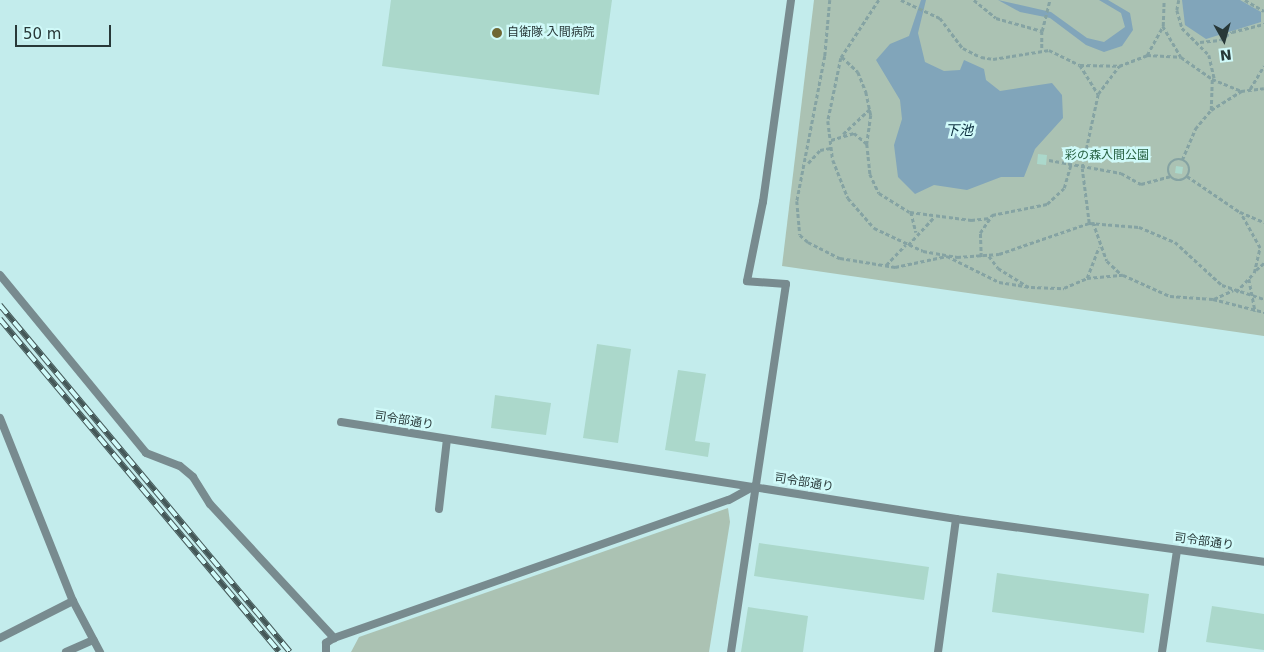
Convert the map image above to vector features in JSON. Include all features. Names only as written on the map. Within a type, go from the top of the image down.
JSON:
[{"type":"lane","points":[[731,652],[754,486],[786,284],[747,281],[764,202],[791,0]]},
{"type":"lane","points":[[0,275],[146,453],[180,466],[193,477],[210,504],[334,638]]},
{"type":"lane","points":[[0,418],[73,601],[100,652]]},
{"type":"lane","name":"司令部通り","points":[[341,422],[956,519],[1264,562]]},
{"type":"lane","points":[[439,509],[447,439]]},
{"type":"lane","points":[[326,652],[326,643],[334,638],[729,500],[754,486]]},
{"type":"lane","points":[[938,652],[956,519]]},
{"type":"lane","points":[[1162,652],[1177,550]]},
{"type":"lane","points":[[0,638],[73,601]]},
{"type":"lane","points":[[66,652],[93,640]]},
{"type":"path","points":[[830,0],[807,164],[798,201],[800,235],[840,258],[886,265],[947,256],[988,256],[1094,222],[1162,234],[1234,291],[1264,299]]},
{"type":"path","points":[[879,0],[842,56],[831,93],[830,140],[840,178],[859,216],[907,245],[947,256],[999,282],[1030,288],[1064,288],[1087,278],[1123,275]]},
{"type":"path","points":[[901,0],[923,9],[946,24],[963,48],[981,57],[994,59],[1042,50],[1058,51],[1080,65],[1098,94]]},
{"type":"path","points":[[974,0],[996,18],[1042,31]]},
{"type":"path","points":[[1042,50],[1043,19],[1050,0]]},
{"type":"path","points":[[1147,55],[1162,26],[1164,0]]},
{"type":"path","points":[[1179,0],[1177,10],[1182,28],[1199,42],[1213,64],[1211,110]]},
{"type":"path","points":[[1245,0],[1264,11]]},
{"type":"path","points":[[1199,42],[1220,40],[1232,32],[1264,24]]},
{"type":"path","points":[[1162,26],[1181,57],[1213,80],[1241,91]]},
{"type":"path","points":[[1080,65],[1119,66],[1147,55],[1181,57]]},
{"type":"path","points":[[842,56],[858,72],[870,109],[867,144],[870,174],[880,193],[910,212],[936,216],[990,218]]},
{"type":"path","points":[[1089,223],[1082,165],[1098,94],[1119,66]]},
{"type":"path","points":[[1250,89],[1264,66]]},
{"type":"path","points":[[1182,160],[1196,129],[1211,110],[1241,91],[1264,88]]},
{"type":"path","points":[[830,140],[842,134],[870,109]]},
{"type":"path","points":[[842,134],[854,133],[867,144]]},
{"type":"path","points":[[807,164],[820,150],[832,148]]},
{"type":"path","points":[[1049,160],[1121,173],[1141,184],[1170,176],[1179,180],[1187,176]]},
{"type":"path","points":[[1170,176],[1170,163],[1182,160]]},
{"type":"path","points":[[1182,160],[1188,165],[1187,176]]},
{"type":"path","points":[[981,257],[980,233],[990,218],[1002,210],[1047,204],[1064,188],[1072,164]]},
{"type":"path","points":[[1187,176],[1240,212],[1264,222]]},
{"type":"path","points":[[910,212],[916,232]]},
{"type":"path","points":[[1240,212],[1260,248],[1254,273]]},
{"type":"path","points":[[886,265],[907,245],[916,232],[936,216]]},
{"type":"path","points":[[1094,222],[1100,246],[1123,275],[1170,296],[1213,300],[1264,312]]},
{"type":"path","points":[[1087,278],[1100,246]]},
{"type":"path","points":[[988,256],[998,268],[1030,288]]},
{"type":"path","points":[[1213,300],[1234,291],[1264,263]]},
{"type":"path","points":[[1249,279],[1255,311]]},
{"type":"green space","name":"彩の森入間公園","points":[[814,0],[1264,0],[1264,336],[782,266]]},
{"type":"green space","points":[[728,508],[730,522],[709,652],[351,652],[359,637]]},
{"type":"water","name":"下池","points":[[921,0],[926,0],[918,33],[925,62],[944,71],[960,70],[964,60],[984,69],[986,80],[1000,91],[1052,83],[1062,95],[1063,118],[1035,149],[1024,177],[1001,177],[967,190],[934,185],[915,194],[898,177],[894,145],[902,119],[900,100],[876,60],[890,44],[909,36]]},
{"type":"water","points":[[998,0],[1051,12],[1087,38],[1104,42],[1125,27],[1121,13],[1099,0],[1108,0],[1130,13],[1133,30],[1122,46],[1104,52],[1086,45],[1050,18],[1020,12]]},
{"type":"water","points":[[1182,0],[1240,0],[1261,12],[1261,22],[1206,39],[1185,25]]},
{"type":"building","name":"自衛隊 入間病院","points":[[391,0],[612,0],[599,95],[382,66]]},
{"type":"building","points":[[1038,154],[1047,155],[1046,165],[1037,164]]},
{"type":"building","points":[[1176,166],[1183,167],[1182,174],[1175,173]]},
{"type":"building","points":[[597,344],[631,349],[618,443],[583,438]]},
{"type":"building","points":[[678,370],[706,374],[695,441],[710,443],[708,457],[665,450]]},
{"type":"building","points":[[495,395],[551,403],[546,435],[491,428]]},
{"type":"building","points":[[759,543],[929,567],[924,600],[754,576]]},
{"type":"building","points":[[997,573],[1149,594],[1144,633],[992,612]]},
{"type":"building","points":[[1212,606],[1264,614],[1264,650],[1206,642]]},
{"type":"building","points":[[748,607],[808,616],[803,652],[741,652]]},
{"type":"railway","points":[[0,305],[290,652]]},
{"type":"railway","points":[[0,319],[279,652]]},
{"type":"place","name":"自衛隊 入間病院","points":[[497,33]]}]
